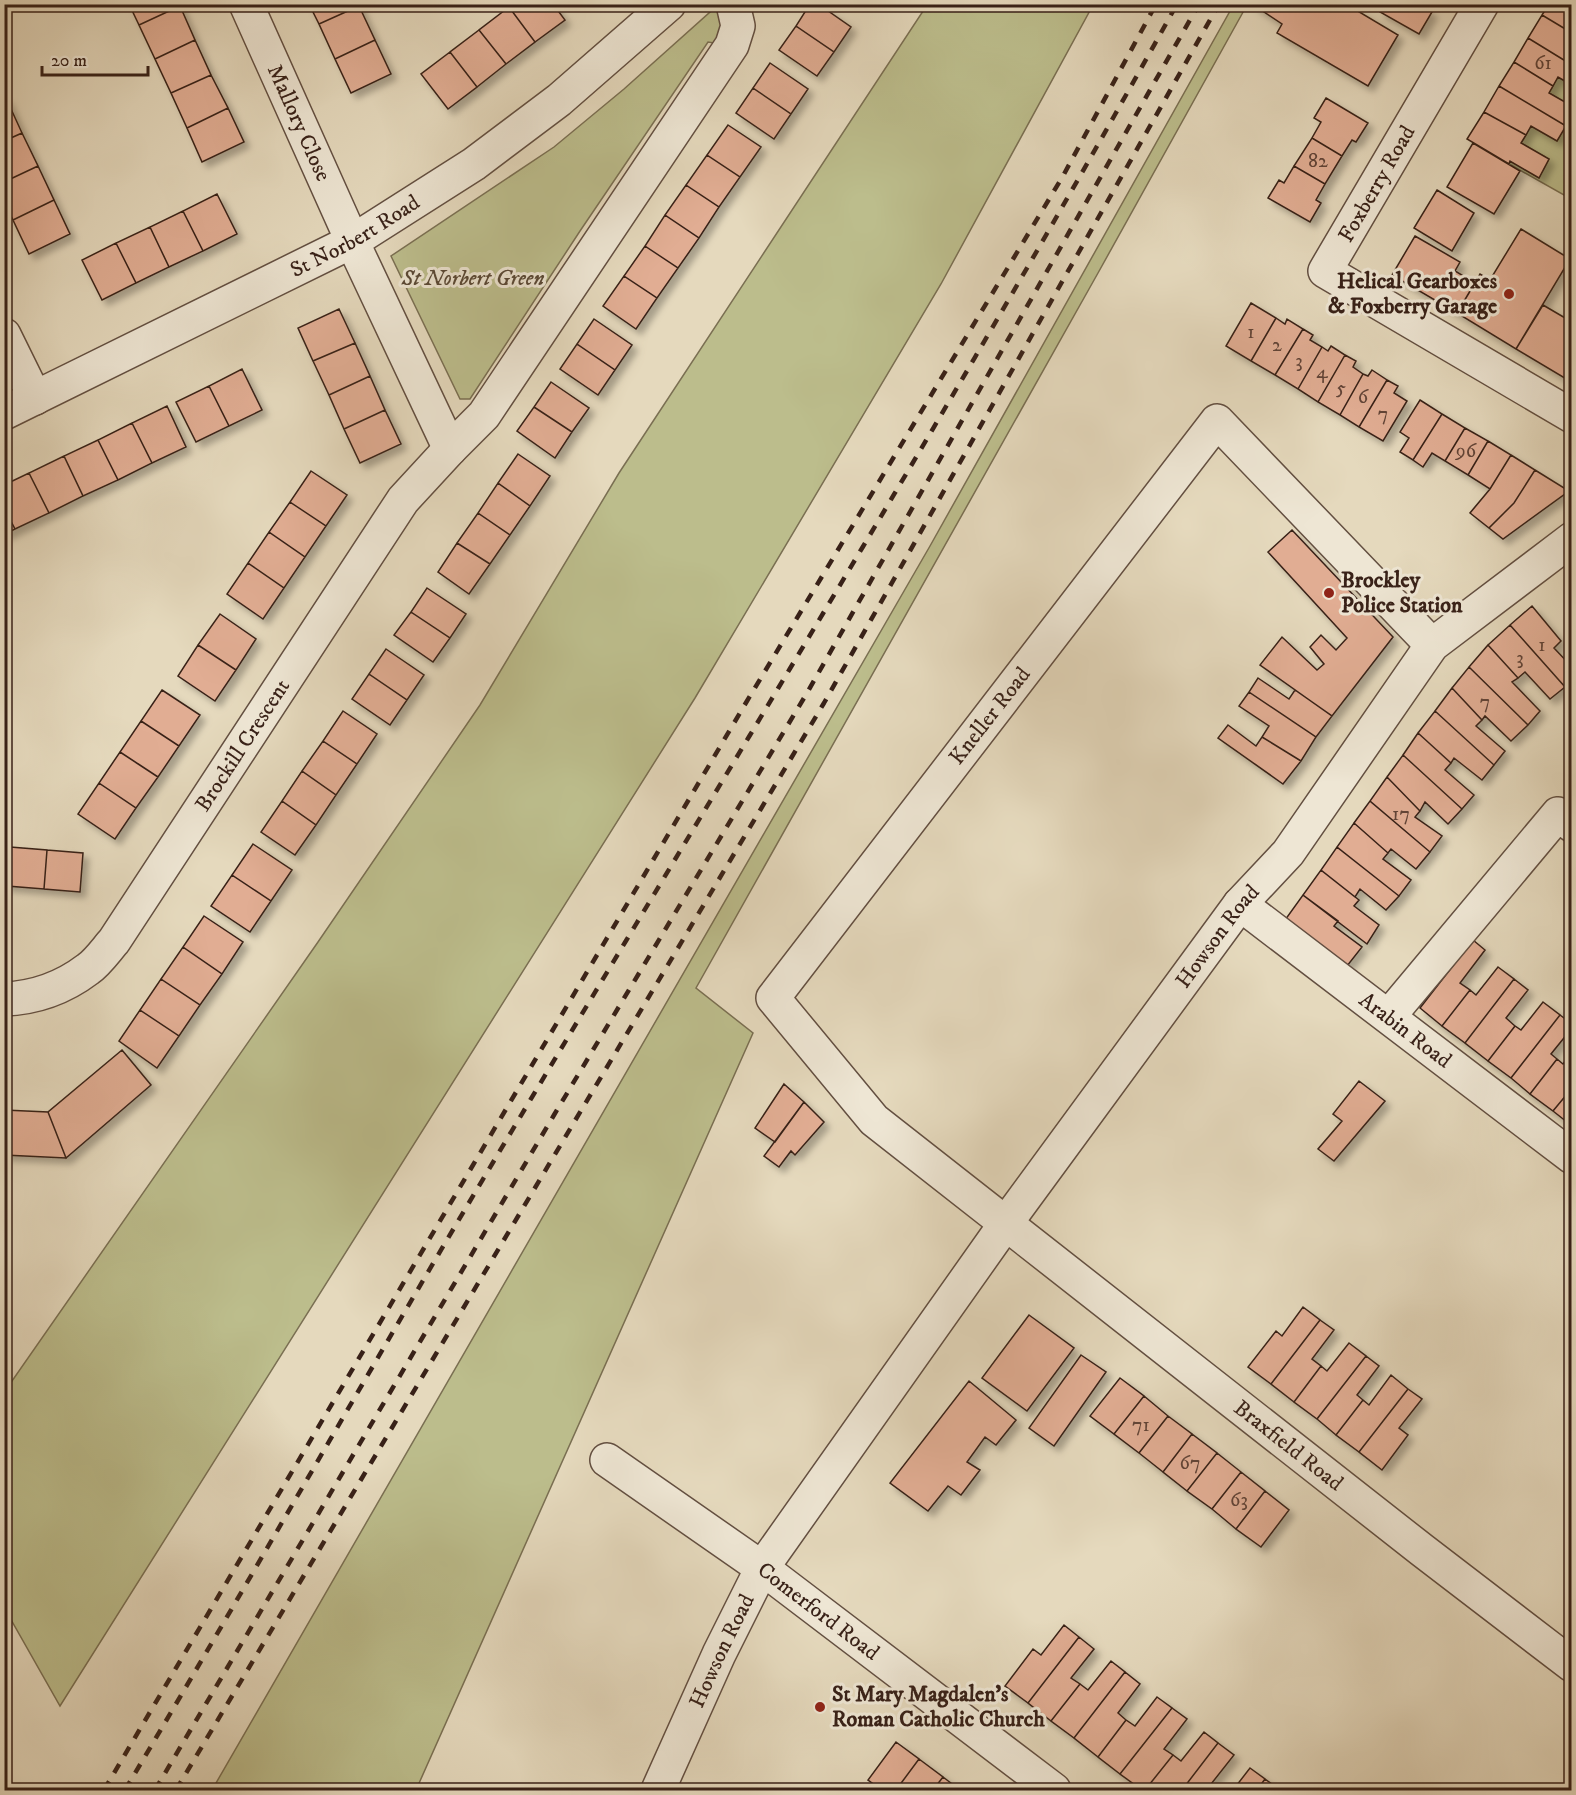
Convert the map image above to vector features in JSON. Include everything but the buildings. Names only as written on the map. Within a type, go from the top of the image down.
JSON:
[{"type":"street","name":"Mallory Close","points":[[246,4],[352,241]]},
{"type":"street","name":"St Norbert Road","points":[[4,412],[352,241],[474,164],[559,100],[669,4]]},
{"type":"street","points":[[352,241],[450,449],[484,415],[732,45],[738,26],[733,4]]},
{"type":"street","name":"Foxberry Road","points":[[1482,4],[1325,271],[1572,416]]},
{"type":"street","points":[[4,335],[35,398]]},
{"type":"street","name":"Kneller Road","points":[[1006,1223],[874,1120],[773,998],[1216,421],[1432,645]]},
{"type":"street","name":"Brockill Crescent","points":[[4,999],[27,998],[60,987],[90,969],[114,941],[398,509],[450,449]]},
{"type":"street","name":"Howson Road","points":[[658,1791],[719,1654],[762,1568],[1006,1223],[1240,903],[1288,853],[1432,645],[1572,539]]},
{"type":"street","points":[[1389,1016],[1558,814],[1572,825]]},
{"type":"street","name":"Arabin Road","points":[[1240,903],[1572,1157]]},
{"type":"street","name":"Braxfield Road","points":[[1006,1223],[1572,1665]]},
{"type":"street","name":"Comerford Road","points":[[607,1460],[762,1568],[1054,1791]]},
{"type":"green space","points":[[1234,4],[1247,5],[696,988],[753,1033],[416,1790],[212,1790],[930,546]]},
{"type":"green space","name":"St Norbert Green","points":[[718,5],[724,14],[721,44],[708,42],[470,399],[460,399],[391,256],[554,147],[624,89]]},
{"type":"green space","points":[[927,5],[1093,5],[941,284],[695,698],[60,1706],[5,1609],[5,1391],[480,705],[619,473]]},
{"type":"green space","points":[[1558,77],[1571,85],[1571,106],[1549,93]]},
{"type":"green space","points":[[1571,116],[1571,199],[1509,164],[1510,161],[1539,178],[1549,159],[1521,143],[1531,126],[1557,141]]},
{"type":"railway","points":[[104,1790],[747,701],[1063,176],[1156,4]]},
{"type":"railway","points":[[125,1790],[467,1206],[916,458],[1177,4]]},
{"type":"railway","points":[[155,1790],[554,1115],[807,693],[1199,4]]},
{"type":"railway","points":[[176,1790],[824,703],[1219,4]]},
{"type":"place","name":"Helical Gearboxes & Foxberry Garage","points":[[1509,294]]},
{"type":"place","name":"Brockley Police Station","points":[[1329,593]]},
{"type":"place","name":"St Mary Magdalen's Roman Catholic Church","points":[[820,1707]]}]
